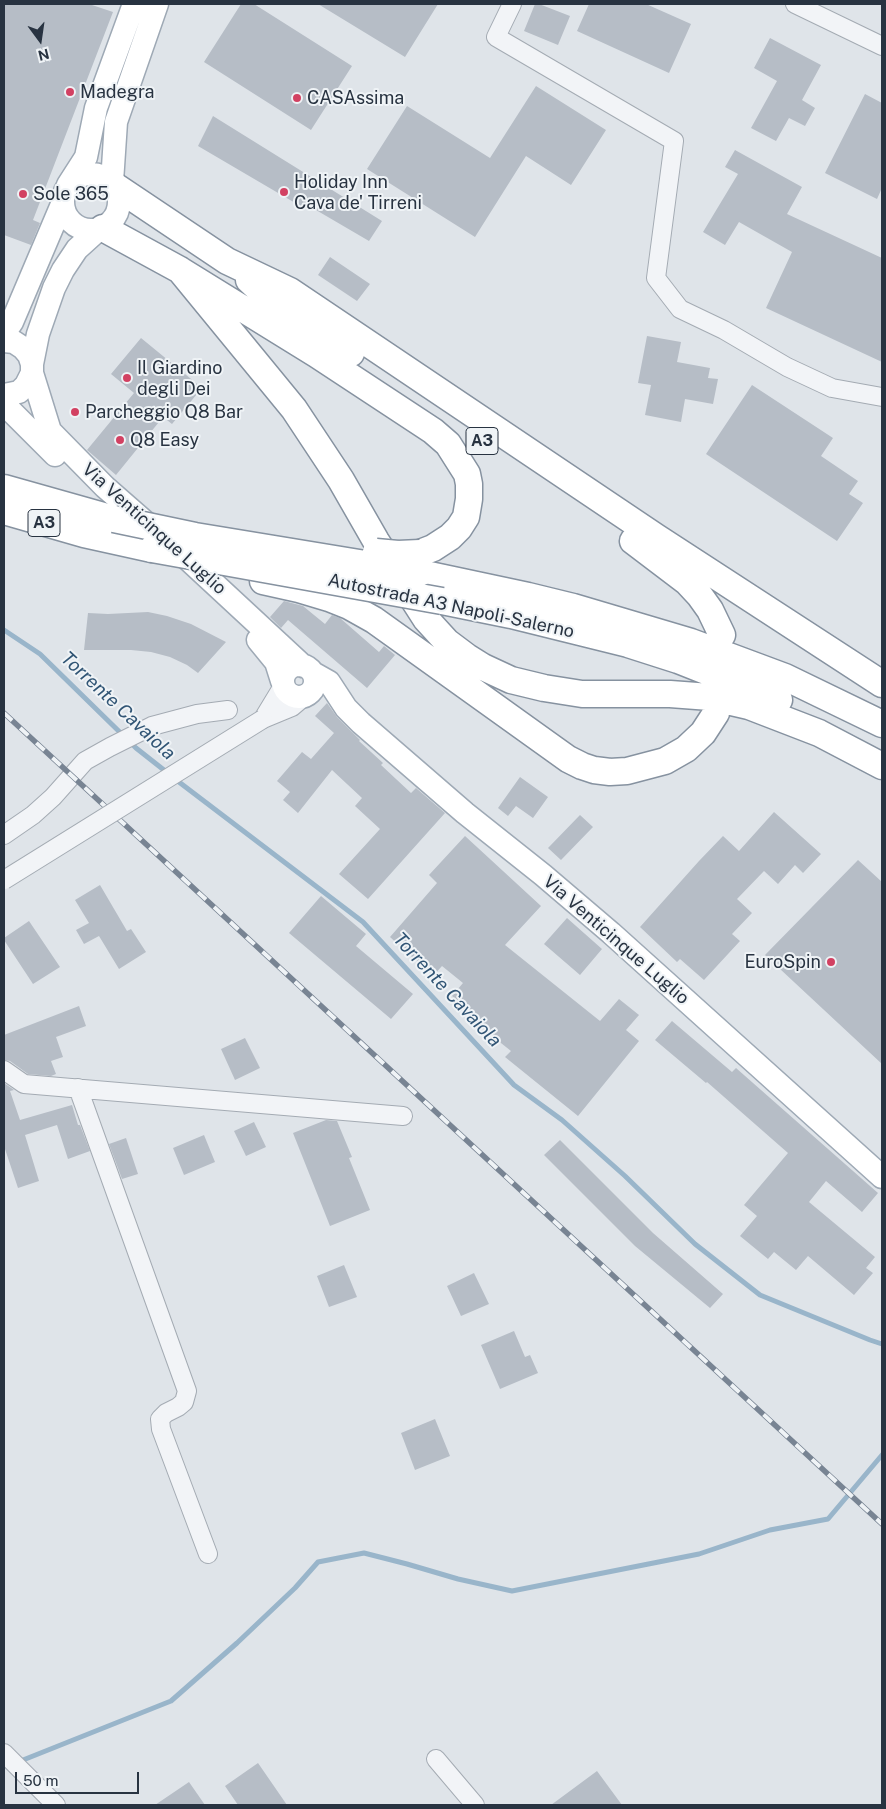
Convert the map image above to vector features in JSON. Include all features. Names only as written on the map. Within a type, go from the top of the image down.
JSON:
[{"type":"highway","points":[[114,184],[227,260],[290,291],[656,537],[882,684]]},
{"type":"highway","points":[[100,229],[180,270],[316,354],[433,431],[448,444],[467,474],[470,500],[466,517],[459,528],[450,537],[433,548],[420,563]]},
{"type":"highway","name":"A3","points":[[227,260],[279,308],[329,339],[632,540],[680,576],[700,596],[710,610],[722,635]]},
{"type":"highway","points":[[180,270],[294,409],[341,480],[376,541],[426,619],[447,642],[483,667],[511,680],[544,688],[582,694],[670,694],[710,697],[749,706],[819,733],[882,766]]},
{"type":"highway","name":"A3","points":[[4,488],[54,503],[146,526],[221,529],[267,534],[398,554],[420,563]]},
{"type":"highway","name":"Autostrada A3 Napoli-Salerno","points":[[4,511],[84,534],[192,557],[442,601],[511,615],[628,644],[678,660],[822,717],[882,749]]},
{"type":"highway","name":"A3","points":[[192,557],[254,578],[299,588],[349,606],[380,624],[568,758],[594,770],[610,772],[627,771],[665,761],[686,749],[704,733],[716,712]]},
{"type":"highway","name":"Autostrada A3 Napoli-Salerno","points":[[420,563],[691,642],[785,677],[882,724]]},
{"type":"main road","points":[[4,396],[19,392],[26,385],[32,368],[38,334],[54,288],[63,270],[77,250],[100,229],[111,222],[117,214],[120,205],[119,195],[114,184],[116,122],[157,4]]},
{"type":"main road","points":[[4,334],[12,322],[65,194],[86,157],[96,108],[128,6]]},
{"type":"main road","points":[[100,229],[83,229],[71,222],[64,209],[65,194],[75,178],[84,174],[94,173],[104,176],[114,184]]},
{"type":"main road","name":"Via Venticinque Luglio","points":[[4,341],[14,342],[29,355],[50,431],[116,497],[203,573],[253,621],[307,682],[324,698],[346,708],[465,813],[543,875],[882,1177]]},
{"type":"main road","name":"Via Venticinque Luglio","points":[[4,404],[94,493],[190,577],[261,643],[276,662],[283,684]]},
{"type":"main road","points":[[283,684],[283,676],[289,668],[298,665],[307,682]]},
{"type":"street","points":[[512,4],[496,37],[674,141],[656,278],[680,309],[724,330],[787,367],[832,388],[882,397]]},
{"type":"street","points":[[795,4],[882,46]]},
{"type":"street","points":[[4,880],[263,719],[292,707],[307,682]]},
{"type":"street","points":[[263,719],[283,684]]},
{"type":"street","points":[[4,835],[53,797],[85,761],[152,726],[197,714],[228,710]]},
{"type":"street","points":[[4,1070],[24,1084],[403,1116]]},
{"type":"street","points":[[78,1088],[187,1391],[184,1402],[160,1419],[160,1429],[208,1554]]},
{"type":"street","points":[[4,1753],[51,1800]]},
{"type":"street","points":[[436,1759],[475,1805]]},
{"type":"building","points":[[4,4],[89,4],[113,12],[33,220],[40,223],[31,245],[4,235]]},
{"type":"building","name":"CASAssima","points":[[241,4],[254,4],[352,66],[311,130],[204,62]]},
{"type":"building","points":[[318,4],[438,4],[405,57]]},
{"type":"building","points":[[535,4],[570,16],[558,45],[524,31]]},
{"type":"building","points":[[589,4],[646,4],[691,24],[669,73],[577,31]]},
{"type":"building","points":[[770,38],[821,65],[802,100],[815,108],[805,126],[789,118],[776,141],[751,128],[777,81],[754,68]]},
{"type":"building","points":[[536,86],[606,130],[571,185],[526,156],[475,237],[367,169],[407,106],[490,158]]},
{"type":"building","points":[[865,94],[882,103],[882,188],[877,199],[825,173]]},
{"type":"building","points":[[213,116],[382,221],[369,241],[304,203],[302,207],[198,146]]},
{"type":"building","points":[[735,150],[802,187],[787,214],[882,258],[882,362],[766,308],[792,252],[739,222],[725,245],[703,232],[738,174],[725,167]]},
{"type":"building","points":[[330,257],[370,284],[357,301],[318,275]]},
{"type":"building","points":[[647,336],[681,342],[677,362],[710,368],[708,378],[718,379],[713,404],[685,399],[681,422],[645,415],[651,385],[638,383]]},
{"type":"building","points":[[141,338],[202,388],[172,424],[163,417],[116,475],[87,450],[134,393],[111,374]]},
{"type":"building","points":[[752,385],[833,438],[821,456],[858,481],[849,494],[863,503],[837,541],[706,454]]},
{"type":"building","points":[[284,601],[303,606],[325,624],[332,615],[340,618],[379,652],[384,646],[395,655],[367,688],[288,620],[281,628],[270,617]]},
{"type":"building","points":[[148,612],[191,624],[226,642],[198,673],[170,657],[151,652],[84,650],[88,613]]},
{"type":"building","points":[[327,703],[359,741],[383,763],[381,765],[411,793],[416,788],[445,813],[368,899],[339,874],[380,829],[355,806],[362,798],[332,770],[298,813],[283,800],[290,792],[277,781],[302,752],[311,759],[334,733],[315,716]]},
{"type":"building","points":[[520,777],[548,797],[533,818],[516,806],[508,816],[498,808]]},
{"type":"building","points":[[774,812],[821,854],[803,873],[795,865],[778,884],[764,871],[737,899],[752,913],[732,934],[740,941],[704,980],[680,959],[677,962],[640,927],[723,836],[739,851]]},
{"type":"building","points":[[580,815],[593,827],[561,860],[548,848]]},
{"type":"building","points":[[465,836],[541,906],[505,945],[600,1021],[619,999],[639,1015],[626,1030],[639,1041],[578,1116],[505,1057],[511,1051],[457,1008],[461,1003],[452,996],[463,983],[442,966],[433,976],[390,937],[437,883],[429,875]]},
{"type":"building","points":[[858,860],[882,882],[882,1064],[765,955]]},
{"type":"building","points":[[100,885],[127,931],[131,929],[146,952],[119,969],[99,936],[84,944],[76,930],[89,923],[75,900]]},
{"type":"building","points":[[321,896],[366,934],[356,946],[413,994],[391,1019],[289,933]]},
{"type":"building","points":[[567,918],[602,949],[580,975],[544,944]]},
{"type":"building","points":[[29,921],[60,967],[33,984],[4,940],[4,938]]},
{"type":"building","points":[[79,1006],[86,1026],[56,1037],[63,1057],[51,1061],[56,1074],[51,1076],[28,1074],[10,1061],[4,1060],[4,1035]]},
{"type":"building","points":[[672,1021],[732,1072],[736,1068],[878,1193],[862,1212],[826,1181],[809,1202],[875,1257],[866,1268],[873,1273],[854,1295],[808,1256],[796,1270],[774,1252],[768,1259],[740,1236],[757,1216],[744,1205],[788,1153],[707,1082],[655,1040]]},
{"type":"building","points":[[245,1038],[260,1068],[235,1080],[221,1049]]},
{"type":"building","points":[[4,1083],[14,1090],[10,1091],[20,1120],[72,1105],[78,1125],[80,1125],[90,1151],[68,1159],[57,1125],[25,1135],[39,1181],[18,1188],[4,1146]]},
{"type":"building","points":[[326,1120],[337,1121],[352,1157],[349,1158],[370,1210],[330,1226],[293,1133]]},
{"type":"building","points":[[254,1122],[266,1147],[246,1156],[234,1131]]},
{"type":"building","points":[[204,1135],[215,1162],[184,1175],[173,1148]]},
{"type":"building","points":[[126,1138],[138,1174],[122,1179],[109,1144]]},
{"type":"building","points":[[560,1140],[653,1233],[723,1294],[710,1308],[635,1246],[544,1155]]},
{"type":"building","points":[[344,1265],[357,1297],[329,1307],[317,1276]]},
{"type":"building","points":[[474,1273],[489,1304],[461,1316],[447,1286]]},
{"type":"building","points":[[514,1331],[525,1357],[530,1355],[538,1373],[500,1389],[481,1345]]},
{"type":"building","points":[[435,1419],[450,1456],[415,1470],[401,1433]]},
{"type":"building","points":[[258,1763],[287,1805],[238,1805],[225,1786]]},
{"type":"building","points":[[597,1771],[622,1805],[551,1805]]},
{"type":"building","points":[[189,1782],[205,1805],[155,1805]]},
{"type":"waterway","name":"Torrente Cavaiola","points":[[4,630],[40,654],[136,748],[169,774]]},
{"type":"waterway","name":"Torrente Cavaiola","points":[[175,779],[363,922],[514,1085],[562,1120],[625,1176],[695,1244],[760,1295],[882,1344]]},
{"type":"waterway","points":[[18,1762],[171,1701],[237,1643],[295,1588],[318,1562],[364,1553],[458,1579],[512,1591],[699,1554],[770,1530],[828,1519],[882,1455]]},
{"type":"railway","points":[[4,713],[882,1524]]},
{"type":"place","name":"Madegra","points":[[70,92]]},
{"type":"place","name":"CASAssima","points":[[297,98]]},
{"type":"place","name":"Holiday Inn Cava de' Tirreni","points":[[284,192]]},
{"type":"place","name":"Sole 365","points":[[23,194]]},
{"type":"place","name":"Il Giardino degli Dei","points":[[127,378]]},
{"type":"place","name":"Parcheggio Q8 Bar","points":[[75,412]]},
{"type":"place","name":"Q8 Easy","points":[[120,440]]},
{"type":"place","name":"EuroSpin","points":[[831,962]]}]
